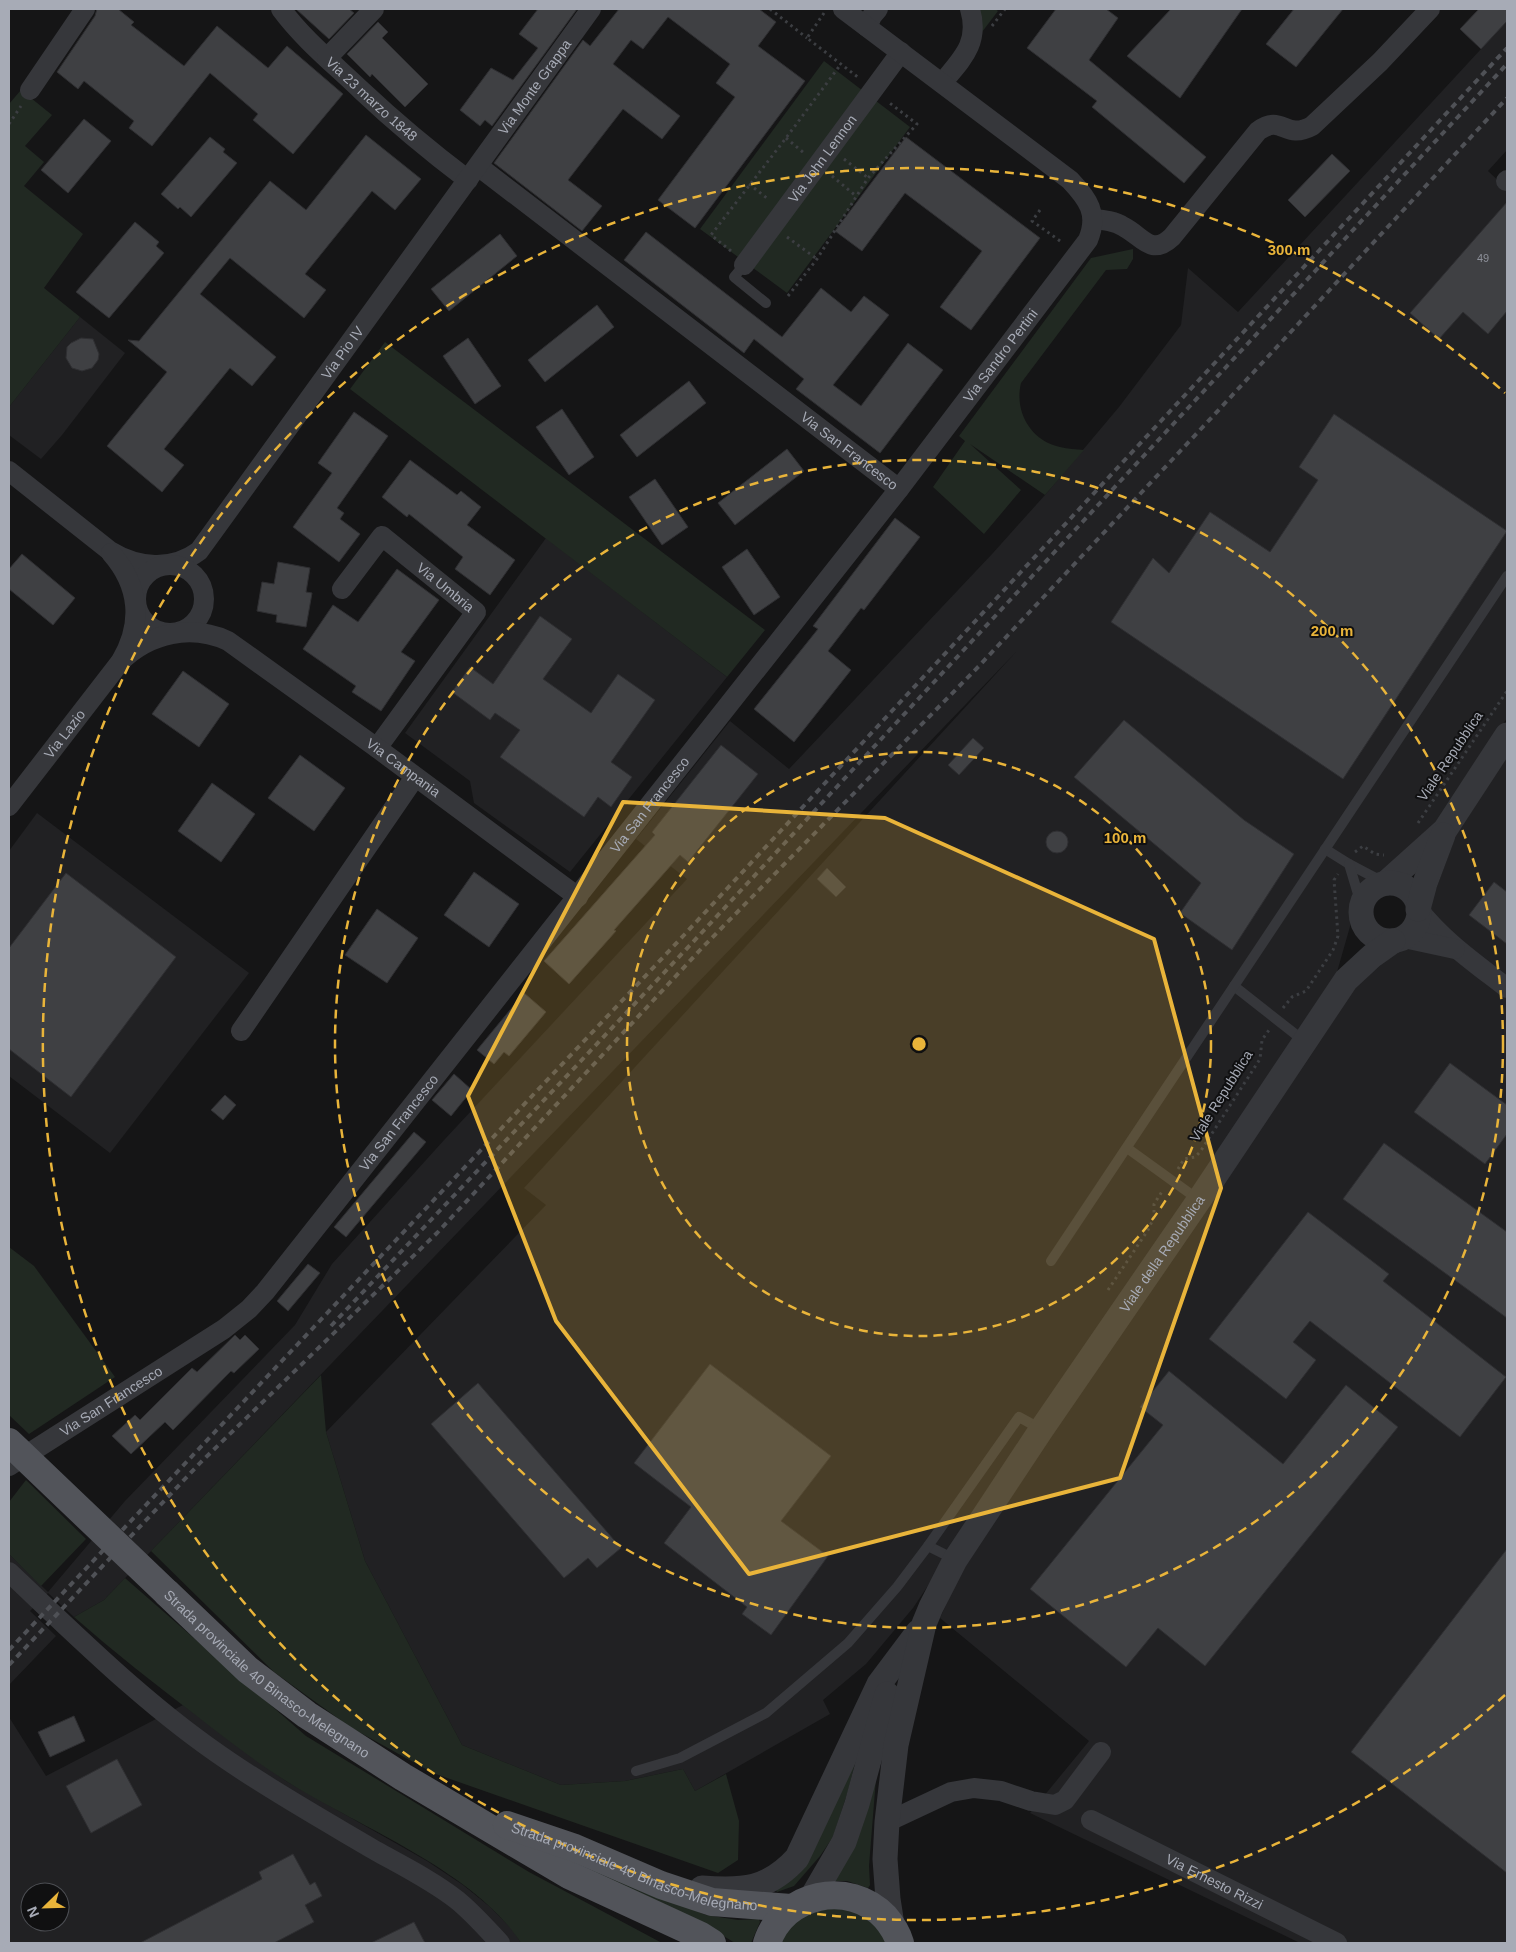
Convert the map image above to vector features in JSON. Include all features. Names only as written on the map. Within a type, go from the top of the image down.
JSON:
[{"type":"main road","name":"Strada provinciale 40 Binasco-Melegnano","points":[[9,1442],[248,1670],[307,1715],[451,1806],[569,1875],[701,1936],[712,1943]]},
{"type":"main road","name":"Strada provinciale 40 Binasco-Melegnano","points":[[451,1806],[575,1848],[661,1885],[712,1902],[802,1903],[834,1894],[856,1898],[876,1908],[896,1934]]},
{"type":"main road","points":[[767,1943],[777,1923],[802,1903]]},
{"type":"street","points":[[30,90],[85,9]]},
{"type":"street","name":"Via 23 marzo 1848","points":[[281,9],[294,26],[397,124],[473,173]]},
{"type":"street","points":[[327,58],[374,9]]},
{"type":"street","name":"Via Monte Grappa","points":[[473,173],[591,9]]},
{"type":"street","points":[[843,9],[1070,180],[1086,198],[1093,219],[1122,226],[1144,242],[1159,245],[1172,237],[1256,134],[1264,127],[1274,124],[1300,132],[1312,126],[1380,62],[1430,9]]},
{"type":"street","points":[[867,27],[878,9]]},
{"type":"street","points":[[942,83],[966,53],[974,32],[970,9]]},
{"type":"street","name":"Via John Lennon","points":[[745,263],[901,52]]},
{"type":"street","name":"Via San Francesco","points":[[9,1466],[224,1329],[250,1309],[578,897],[899,488],[473,173]]},
{"type":"street","name":"Via Pio IV","points":[[163,565],[185,560],[200,551],[473,173]]},
{"type":"street","name":"Via Sandro Pertini","points":[[899,488],[1080,253],[1091,233],[1093,219]]},
{"type":"street","points":[[9,471],[110,551],[124,559],[138,564],[176,565],[189,570],[198,579],[204,592],[204,602],[199,616],[190,626],[177,632],[162,632],[150,627],[141,617],[128,577],[110,551]]},
{"type":"street","name":"Via Umbria","points":[[342,589],[382,536],[476,612],[377,748]]},
{"type":"street","name":"Via Pio IV","points":[[204,592],[202,570],[207,542]]},
{"type":"street","points":[[136,605],[136,593],[141,580],[149,571],[163,565]]},
{"type":"street","name":"Via Campania","points":[[204,592],[213,619],[228,641]]},
{"type":"street","name":"Via Lazio","points":[[9,806],[121,661],[134,635],[136,605]]},
{"type":"street","name":"Via Campania","points":[[177,632],[209,634],[228,641],[377,748],[578,897]]},
{"type":"street","name":"Via Lazio","points":[[121,661],[145,644],[177,632]]},
{"type":"street","name":"Viale della Repubblica","points":[[924,1624],[955,1560],[1346,980],[1372,956],[1410,933],[1415,926],[1425,883],[1445,830],[1507,735]]},
{"type":"street","points":[[241,1032],[415,777]]},
{"type":"street","name":"Viale della Repubblica","points":[[1346,980],[1361,910],[1370,890],[1386,883],[1445,830]]},
{"type":"street","points":[[1386,883],[1395,884],[1411,892],[1416,900],[1418,909],[1432,926],[1457,949],[1507,988]]},
{"type":"street","points":[[1361,910],[1363,924],[1375,938],[1384,941],[1398,940],[1457,949]]},
{"type":"street","points":[[9,1572],[125,1681],[228,1761],[286,1798],[456,1899],[500,1943]]},
{"type":"street","points":[[661,1885],[734,1890],[754,1887],[769,1881],[786,1870],[797,1858],[880,1684],[924,1624]]},
{"type":"street","points":[[896,1934],[888,1899],[887,1822],[896,1745],[924,1624]]},
{"type":"street","points":[[802,1903],[844,1842],[857,1804],[891,1679],[893,1665]]},
{"type":"street","points":[[887,1822],[951,1792],[974,1788],[1001,1791],[1031,1801],[1055,1805],[1066,1800],[1102,1752]]},
{"type":"street","name":"Via Ernesto Rizzi","points":[[1092,1820],[1337,1943]]},
{"type":"lane","points":[[745,263],[734,278],[766,303]]},
{"type":"lane","points":[[1051,1261],[1507,576]]},
{"type":"lane","points":[[1325,849],[1386,883]]},
{"type":"lane","points":[[1348,863],[1361,910]]},
{"type":"lane","points":[[1234,986],[1304,1042]]},
{"type":"lane","points":[[1127,1148],[1199,1200]]},
{"type":"lane","points":[[636,1771],[680,1758],[766,1713],[848,1643],[897,1587],[1019,1417],[1041,1430]]},
{"type":"lane","points":[[928,1546],[955,1560]]},
{"type":"path","points":[[770,9],[807,38]]},
{"type":"path","points":[[745,263],[711,234],[841,64]]},
{"type":"path","points":[[830,148],[868,178]]},
{"type":"path","points":[[749,184],[778,219],[817,259]]},
{"type":"path","points":[[788,296],[817,259],[856,196]]},
{"type":"path","points":[[1040,210],[1032,220],[1064,243]]},
{"type":"path","name":"Viale Repubblica","points":[[1412,831],[1507,691]]},
{"type":"path","name":"Viale Repubblica","points":[[1104,1296],[1148,1230],[1154,1217],[1154,1204],[1184,1159],[1195,1157],[1205,1144],[1260,1059],[1262,1040],[1292,997],[1306,991],[1333,950],[1338,936],[1334,880],[1362,846],[1382,856],[1390,854]]},
{"type":"highlighted area","points":[[623,802],[885,818],[1154,939],[1221,1188],[1120,1478],[749,1574],[556,1321],[468,1096]]},
{"type":"shaded area","points":[[969,9],[995,9],[998,11],[966,53]]},
{"type":"shaded area","points":[[1479,9],[1507,9],[1507,150],[1488,171],[1507,189],[1507,718],[1437,825],[1385,874],[1365,886],[1353,904],[1351,923],[1337,972],[913,1608],[866,1664],[823,1700],[830,1714],[695,1791],[683,1769],[625,1781],[561,1785],[462,1745],[365,1561],[326,1432],[546,1205],[524,1188],[1016,652],[104,1600],[74,1617],[48,1593],[30,1611],[56,1636],[9,1685],[9,1554],[48,1592],[125,1501],[295,1325],[332,1264],[445,1139],[687,879],[636,839],[730,721],[789,769],[993,553],[1119,407],[1181,325],[1188,268],[1238,312],[1481,49],[1460,29]]},
{"type":"shaded area","points":[[824,61],[910,127],[787,293],[700,229]]},
{"type":"shaded area","points":[[21,90],[52,115],[25,146],[44,162],[24,186],[83,234],[44,288],[80,317],[9,407],[9,104]]},
{"type":"shaded area","points":[[1133,249],[1133,259],[1127,269],[1106,270],[1021,383],[1020,404],[1027,424],[1033,432],[1050,444],[1063,448],[1084,450],[1045,495],[970,444],[1021,490],[984,534],[933,487],[965,441],[959,436],[1091,258]]},
{"type":"shaded area","points":[[80,317],[125,353],[62,435],[41,459],[9,435],[9,407]]},
{"type":"shaded area","points":[[385,342],[765,630],[727,677],[350,389]]},
{"type":"shaded area","points":[[546,538],[727,677],[570,872],[474,803],[470,781],[405,733]]},
{"type":"shaded area","points":[[1507,757],[1507,1943],[1300,1943],[1030,1813],[1089,1741],[940,1618],[976,1546],[1356,986],[1420,932],[1456,835]]},
{"type":"shaded area","points":[[37,813],[249,973],[110,1153],[9,1076],[9,851]]},
{"type":"shaded area","points":[[9,1247],[34,1266],[115,1377],[29,1434],[9,1415]]},
{"type":"shaded area","points":[[321,1375],[326,1432],[365,1561],[462,1745],[561,1785],[625,1781],[683,1769],[695,1791],[726,1774],[739,1821],[738,1860],[718,1873],[433,1773],[350,1727],[274,1672],[151,1551]]},
{"type":"shaded area","points":[[26,1480],[86,1539],[41,1586],[9,1554],[9,1502]]},
{"type":"shaded area","points":[[125,1578],[306,1736],[529,1872],[662,1943],[521,1943],[501,1917],[446,1872],[414,1852],[315,1798],[264,1766],[151,1681],[74,1617],[104,1600]]},
{"type":"shaded area","points":[[183,1705],[286,1781],[427,1861],[463,1885],[489,1906],[513,1930],[521,1943],[9,1943],[9,1717],[46,1776]]},
{"type":"shaded area","points":[[855,1763],[833,1837],[820,1856],[794,1886],[777,1892],[776,1890]]},
{"type":"shaded area","points":[[877,1766],[869,1866],[870,1885],[868,1888],[847,1881],[835,1881]]},
{"type":"shaded area","points":[[573,1861],[706,1915],[738,1920],[759,1919],[760,1922],[751,1943],[735,1943],[717,1932],[572,1866]]},
{"type":"shaded area","points":[[835,1906],[866,1918],[878,1928],[886,1943],[781,1943],[785,1934],[796,1921],[809,1913]]},
{"type":"building","points":[[97,9],[118,9],[134,22],[131,25],[184,66],[217,26],[268,68],[287,46],[343,94],[293,154],[253,120],[258,114],[210,73],[152,146],[129,128],[134,121],[84,81],[78,89],[57,72],[95,16]]},
{"type":"building","points":[[296,9],[349,9],[354,13],[329,39]]},
{"type":"building","points":[[538,9],[577,9],[492,126],[485,120],[480,126],[460,110],[491,68],[513,80],[538,48],[519,34]]},
{"type":"building","points":[[619,9],[759,9],[776,22],[758,46],[805,81],[695,228],[658,200],[735,97],[716,83],[730,64],[668,17],[643,49],[631,40],[613,64],[680,116],[662,139],[623,109],[568,180],[602,206],[582,231],[494,163],[583,40],[590,46]]},
{"type":"building","points":[[1056,9],[1106,9],[1118,18],[1089,60],[1206,157],[1184,183],[1092,107],[1097,101],[1027,48]]},
{"type":"building","points":[[1171,9],[1242,9],[1180,98],[1127,56]]},
{"type":"building","points":[[1294,9],[1343,9],[1296,67],[1266,44]]},
{"type":"building","points":[[1479,9],[1507,9],[1507,21],[1481,49],[1460,29]]},
{"type":"building","points":[[378,22],[388,32],[382,38],[428,84],[405,107],[372,74],[370,77],[347,54]]},
{"type":"building","points":[[84,119],[111,141],[68,193],[41,170]]},
{"type":"building","points":[[366,135],[421,179],[395,210],[372,191],[305,274],[326,290],[304,318],[230,258],[200,294],[276,357],[252,386],[230,368],[164,449],[184,465],[162,492],[107,446],[167,372],[128,340],[139,341],[270,181],[306,210]]},
{"type":"building","points":[[210,137],[225,149],[223,152],[237,163],[191,217],[180,207],[178,209],[161,194]]},
{"type":"building","points":[[906,137],[1040,238],[971,330],[940,307],[982,251],[905,193],[862,251],[835,231]]},
{"type":"building","points":[[1332,154],[1350,171],[1305,217],[1288,200]]},
{"type":"building","points":[[1507,202],[1507,311],[1488,334],[1463,312],[1439,339],[1410,313]]},
{"type":"building","points":[[135,222],[159,242],[156,246],[164,253],[109,318],[76,292]]},
{"type":"building","points":[[646,232],[782,337],[821,288],[851,312],[864,296],[889,315],[833,385],[861,406],[908,343],[943,370],[880,453],[796,389],[804,379],[754,339],[744,353],[624,260]]},
{"type":"building","points":[[500,234],[517,256],[449,311],[431,289]]},
{"type":"building","points":[[597,305],[614,327],[545,382],[528,360]]},
{"type":"building","points":[[81,338],[93,339],[99,354],[98,360],[92,368],[82,371],[72,368],[66,358],[67,347]]},
{"type":"building","points":[[468,338],[501,386],[475,404],[443,356]]},
{"type":"building","points":[[689,381],[706,403],[637,457],[620,435]]},
{"type":"building","points":[[562,409],[594,457],[569,475],[536,427]]},
{"type":"building","points":[[354,412],[388,436],[337,508],[344,513],[340,519],[360,534],[339,562],[293,527],[332,473],[318,463]]},
{"type":"building","points":[[1334,414],[1507,531],[1343,779],[1111,622],[1153,558],[1169,573],[1210,512],[1270,552],[1318,480],[1299,467]]},
{"type":"building","points":[[787,449],[804,471],[735,525],[718,503]]},
{"type":"building","points":[[410,460],[457,495],[461,491],[481,507],[467,525],[515,560],[490,595],[455,569],[463,557],[409,514],[407,517],[382,497]]},
{"type":"building","points":[[655,479],[688,527],[662,545],[629,497]]},
{"type":"building","points":[[895,518],[920,537],[864,610],[861,608],[828,651],[851,670],[794,742],[754,709],[818,629],[813,626]]},
{"type":"building","points":[[747,549],[780,597],[754,615],[722,567]]},
{"type":"building","points":[[22,554],[75,598],[53,625],[9,589],[9,569]]},
{"type":"building","points":[[278,562],[310,568],[306,592],[312,593],[306,627],[276,622],[277,615],[257,611],[262,582],[274,584]]},
{"type":"building","points":[[397,569],[439,600],[401,652],[415,661],[381,711],[352,692],[356,686],[303,649],[333,605],[358,622]]},
{"type":"building","points":[[540,616],[572,639],[543,679],[591,713],[618,674],[655,700],[611,762],[632,777],[611,807],[598,797],[584,817],[500,757],[520,730],[495,713],[490,720],[452,692],[470,667],[493,684]]},
{"type":"building","points":[[183,671],[229,704],[199,747],[152,714]]},
{"type":"building","points":[[1124,720],[1244,820],[1294,854],[1232,950],[1180,913],[1201,883],[1074,777]]},
{"type":"building","points":[[973,738],[984,748],[959,775],[948,765]]},
{"type":"building","points":[[721,745],[758,774],[688,862],[680,855],[569,984],[544,961],[655,835],[652,832]]},
{"type":"building","points":[[300,755],[345,788],[314,831],[268,798]]},
{"type":"building","points":[[212,783],[255,814],[221,862],[178,831]]},
{"type":"building","points":[[1053,831],[1061,831],[1068,838],[1068,846],[1061,853],[1053,853],[1046,846],[1046,838]]},
{"type":"building","points":[[827,868],[846,887],[836,897],[817,879]]},
{"type":"building","points":[[474,872],[519,904],[489,947],[444,915]]},
{"type":"building","points":[[66,873],[176,957],[71,1097],[9,1049],[9,948]]},
{"type":"building","points":[[1494,882],[1507,892],[1507,944],[1469,915]]},
{"type":"building","points":[[377,909],[418,938],[387,983],[345,955]]},
{"type":"building","points":[[524,993],[546,1012],[509,1056],[504,1052],[494,1064],[477,1050]]},
{"type":"building","points":[[1450,1063],[1507,1105],[1507,1134],[1485,1164],[1414,1112]]},
{"type":"building","points":[[454,1074],[472,1090],[451,1116],[432,1100]]},
{"type":"building","points":[[225,1095],[236,1105],[223,1120],[211,1110]]},
{"type":"building","points":[[414,1132],[426,1142],[346,1237],[334,1227]]},
{"type":"building","points":[[1384,1143],[1507,1232],[1507,1318],[1343,1199]]},
{"type":"building","points":[[1308,1212],[1389,1274],[1383,1281],[1506,1377],[1460,1437],[1310,1321],[1293,1342],[1316,1360],[1286,1399],[1209,1339]]},
{"type":"building","points":[[308,1264],[320,1273],[288,1311],[277,1301]]},
{"type":"building","points":[[235,1335],[240,1340],[245,1335],[259,1349],[234,1373],[231,1371],[173,1430],[165,1422],[131,1454],[112,1436],[135,1415],[140,1420],[192,1368],[197,1372]]},
{"type":"building","points":[[710,1364],[831,1456],[781,1521],[828,1556],[771,1635],[742,1614],[747,1607],[664,1543],[691,1507],[634,1463]]},
{"type":"building","points":[[1169,1371],[1283,1464],[1346,1385],[1398,1427],[1205,1666],[1158,1628],[1126,1667],[1030,1589],[1163,1425],[1140,1407]]},
{"type":"building","points":[[478,1383],[621,1548],[597,1568],[588,1558],[564,1578],[431,1424]]},
{"type":"building","points":[[1507,1549],[1507,1873],[1351,1752]]},
{"type":"building","points":[[74,1716],[85,1741],[50,1757],[38,1732]]},
{"type":"building","points":[[117,1759],[142,1805],[91,1833],[66,1786]]},
{"type":"building","points":[[293,1854],[310,1885],[315,1882],[322,1896],[305,1905],[314,1922],[274,1943],[140,1943],[262,1879],[259,1872]]},
{"type":"building","points":[[414,1922],[425,1943],[371,1943]]},
{"type":"railway","points":[[9,1650],[685,934],[1507,48]]},
{"type":"railway","points":[[331,1326],[693,942],[1507,64]]},
{"type":"railway","points":[[9,1665],[201,1462],[437,1233],[701,949],[979,666],[1507,98]]}]
